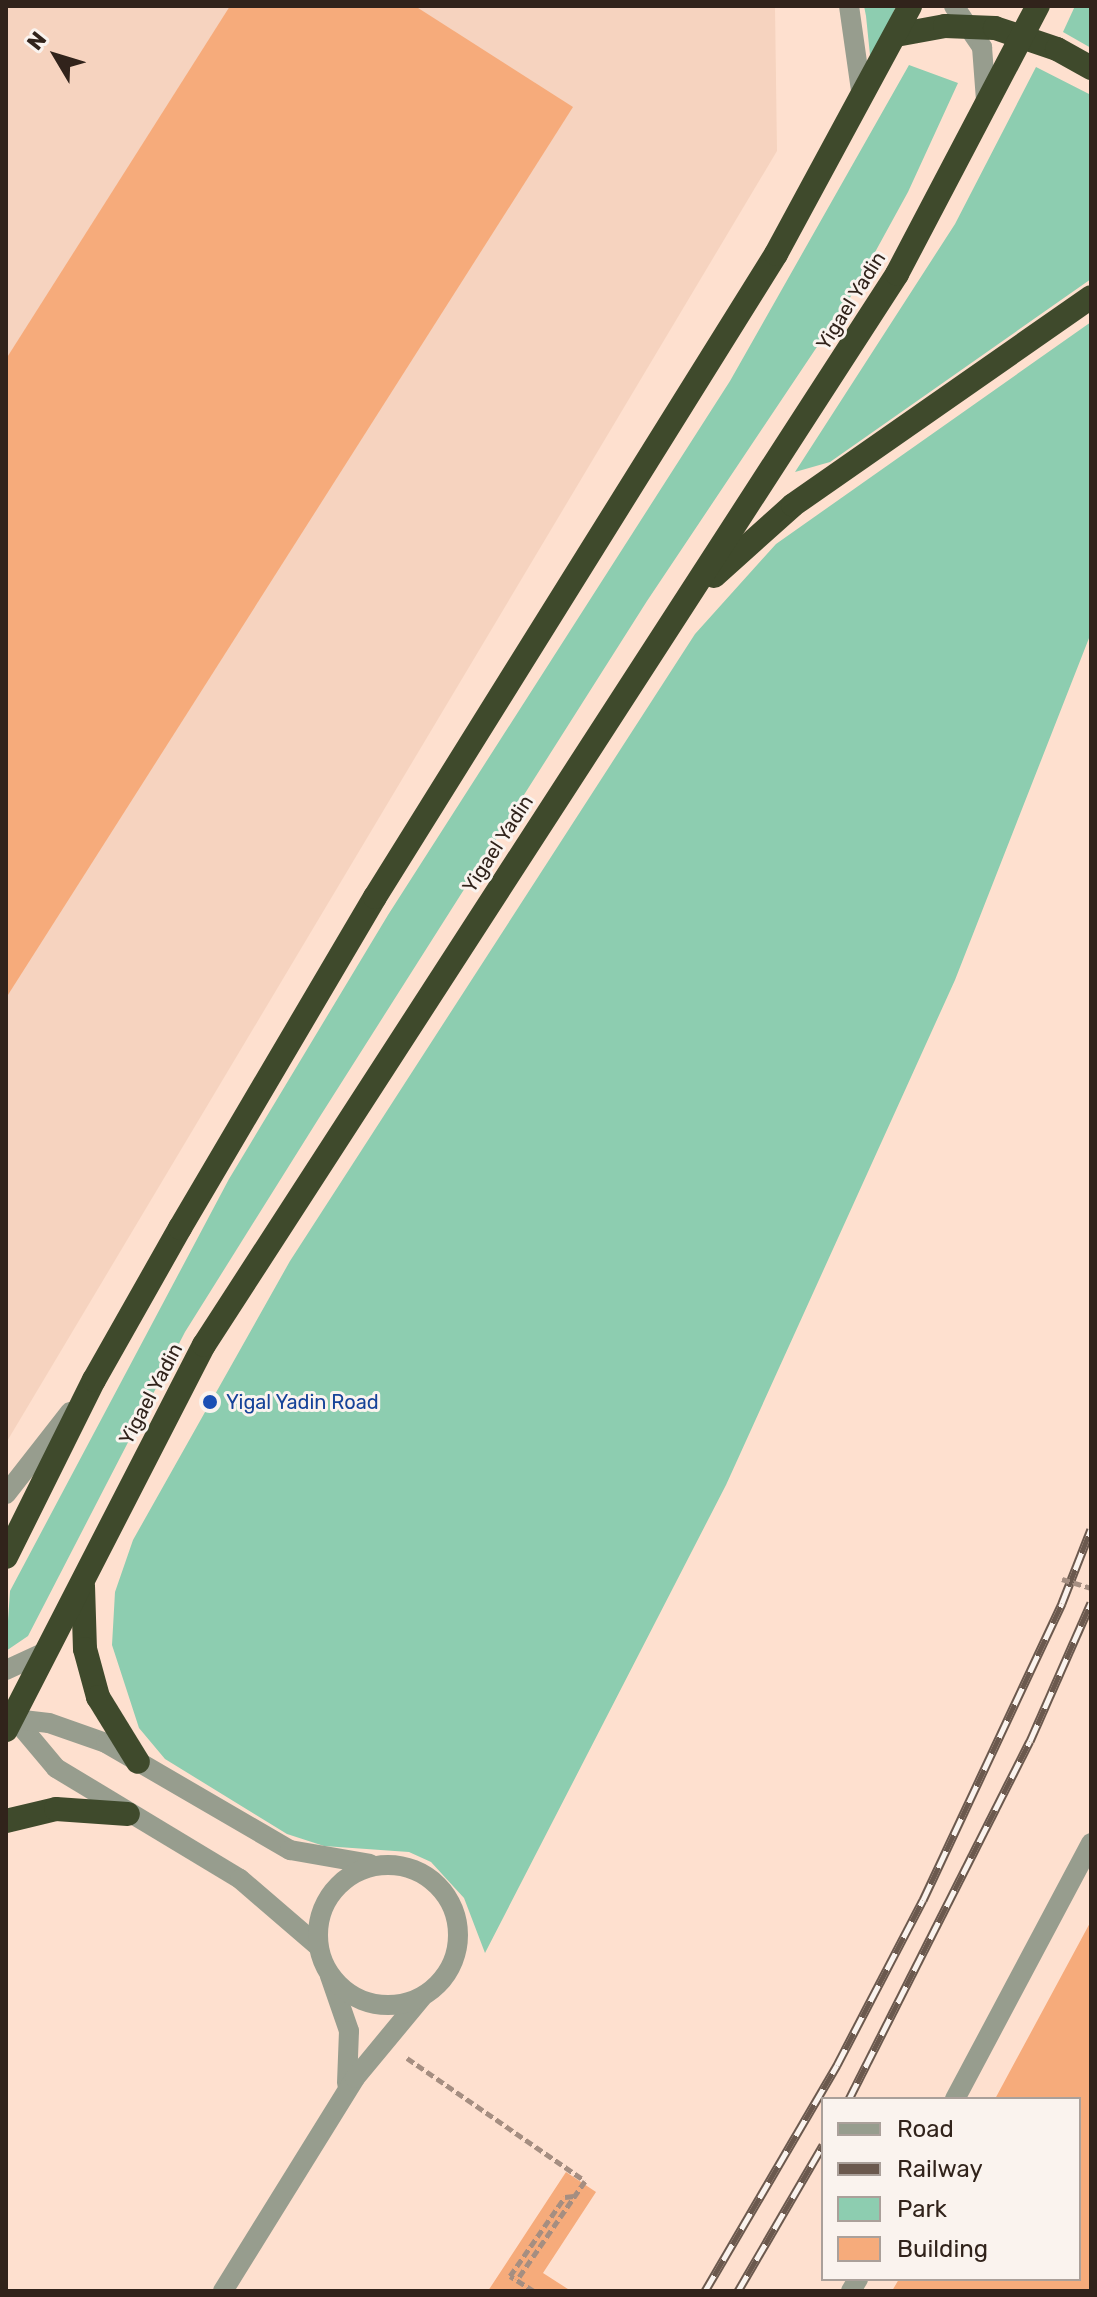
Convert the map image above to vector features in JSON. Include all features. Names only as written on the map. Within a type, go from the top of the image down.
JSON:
[{"type":"highway","points":[[6,1557],[94,1380],[375,897],[753,292],[910,6]]},
{"type":"highway","name":"Yigael Yadin","points":[[7,1718],[45,1652],[219,1321],[897,274],[983,116],[1038,6]]},
{"type":"highway","points":[[896,35],[972,25],[1024,36],[1091,68]]},
{"type":"highway","points":[[681,608],[793,505],[1091,297]]},
{"type":"highway","points":[[84,1575],[82,1619],[92,1676],[117,1733],[138,1762]]},
{"type":"highway","points":[[6,1821],[56,1809],[128,1814]]},
{"type":"street","points":[[849,6],[862,97]]},
{"type":"street","points":[[954,6],[972,25],[988,71],[983,116]]},
{"type":"street","points":[[6,1494],[94,1380]]},
{"type":"street","points":[[6,1670],[45,1652]]},
{"type":"street","points":[[7,1718],[78,1732],[138,1762],[290,1850],[326,1860],[419,1871],[441,1888],[455,1912],[456,1954],[443,1978],[381,2041],[341,2098],[223,2291]]},
{"type":"street","points":[[7,1718],[56,1768],[240,1879],[318,1946],[351,2042],[341,2098]]},
{"type":"street","points":[[956,2097],[1091,1843]]},
{"type":"street","points":[[318,1946],[322,1910],[335,1888],[355,1873],[378,1865]]},
{"type":"street","points":[[330,1976],[362,2001],[403,2004],[422,1997]]},
{"type":"path","points":[[1062,1579],[1091,1588]]},
{"type":"path","points":[[400,2053],[585,2181],[517,2280]]},
{"type":"path","points":[[534,2291],[510,2276],[565,2197],[573,2198]]},
{"type":"shaded area","points":[[6,6],[775,6],[777,151],[6,1443]]},
{"type":"green space","points":[[864,6],[896,6],[871,65],[866,16]]},
{"type":"green space","points":[[1075,6],[1091,6],[1091,48],[1063,32]]},
{"type":"green space","points":[[909,65],[958,83],[908,192],[851,296],[647,601],[185,1332],[28,1636],[6,1651],[10,1591],[229,1179],[388,915],[730,381]]},
{"type":"green space","points":[[1036,67],[1091,95],[1091,279],[830,462],[795,472],[955,224]]},
{"type":"green space","points":[[1091,322],[1091,633],[955,980],[726,1485],[485,1953],[464,1898],[431,1862],[409,1852],[324,1846],[287,1834],[165,1759],[139,1728],[112,1645],[115,1592],[133,1540],[290,1261],[695,634],[776,544]]},
{"type":"building","points":[[230,6],[415,6],[573,107],[6,998],[6,359]]},
{"type":"building","points":[[1091,1921],[1091,2291],[892,2291],[898,2281],[1081,2281],[1081,2097],[996,2097]]},
{"type":"building","points":[[566,2172],[596,2192],[543,2273],[571,2291],[488,2291]]},
{"type":"railway","points":[[705,2291],[837,2065],[923,1900],[1062,1603],[1091,1529]]},
{"type":"railway","points":[[850,2097],[1030,1741],[1091,1603]]},
{"type":"railway","points":[[738,2291],[821,2148]]},
{"type":"place","name":"Yigal Yadin Road","points":[[210,1402]]}]
